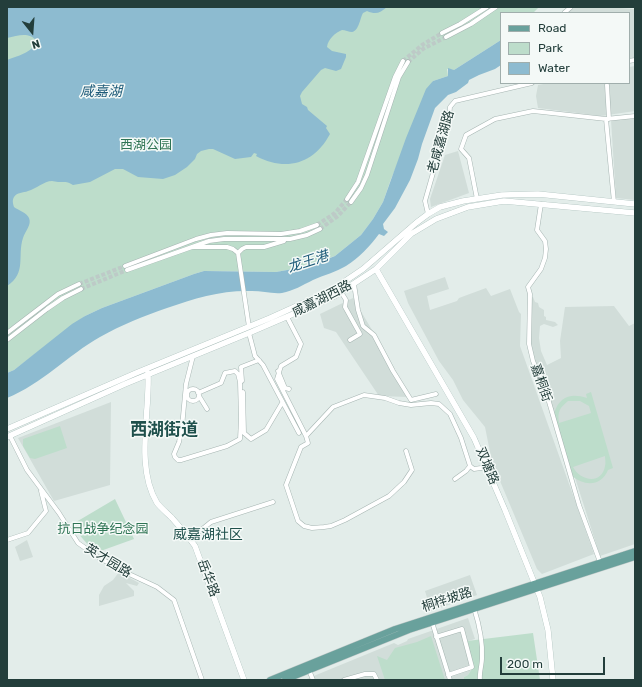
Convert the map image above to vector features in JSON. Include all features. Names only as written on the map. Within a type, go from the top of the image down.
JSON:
[{"type":"main road","name":"咸嘉湖西路","points":[[7,429],[147,368],[249,327],[313,299],[349,280],[406,230],[428,214],[440,208],[477,199],[502,195],[538,194],[635,204]]},
{"type":"main road","name":"咸嘉湖西路","points":[[8,437],[125,384],[287,317],[341,292],[376,269],[411,234],[436,219],[468,207],[504,201],[635,213]]},
{"type":"main road","name":"双塘路","points":[[376,269],[474,438],[488,467],[540,597],[548,630],[554,680]]},
{"type":"main road","name":"岳华路","points":[[147,368],[146,467],[151,490],[158,504],[195,546],[244,680]]},
{"type":"main road","name":"桐梓坡路","points":[[285,680],[397,634],[635,551]]},
{"type":"main road","name":"桐梓坡路","points":[[270,680],[395,629],[635,557]]},
{"type":"street","points":[[442,33],[460,24],[487,7]]},
{"type":"street","points":[[446,37],[471,24],[496,7]]},
{"type":"street","points":[[347,198],[358,182],[395,77],[405,62],[367,175],[361,188],[351,202]]},
{"type":"street","name":"老咸嘉湖路","points":[[428,214],[425,201],[449,117],[450,107],[455,101],[528,84]]},
{"type":"street","points":[[607,85],[607,119],[614,202]]},
{"type":"street","points":[[477,199],[469,158],[461,149],[466,135],[496,119],[533,111],[607,119],[635,116]]},
{"type":"street","name":"嘉桐街","points":[[541,204],[537,230],[544,241],[545,253],[541,269],[528,287],[530,294],[529,344],[533,361],[540,378],[542,388],[546,395],[579,505],[600,562]]},
{"type":"street","points":[[125,266],[211,234],[281,234],[300,231],[317,225]]},
{"type":"street","points":[[238,254],[246,247],[264,247],[308,235],[320,229]]},
{"type":"street","points":[[127,270],[190,247],[224,238],[290,239]]},
{"type":"street","points":[[190,247],[227,247],[233,248],[238,254],[249,327]]},
{"type":"street","points":[[7,333],[58,294],[79,284]]},
{"type":"street","points":[[354,284],[358,310],[363,326],[374,335],[393,371],[411,400],[436,394]]},
{"type":"street","points":[[7,340],[47,309],[63,298],[81,289]]},
{"type":"street","points":[[341,292],[346,300],[345,307],[360,334],[350,340]]},
{"type":"street","points":[[287,317],[301,344],[296,357],[281,366],[278,371],[277,379],[306,436],[308,443],[301,447],[286,485],[298,521],[304,526],[324,528],[345,520],[389,496],[404,482],[412,470],[406,451]]},
{"type":"street","points":[[249,333],[255,356],[263,365],[299,433]]},
{"type":"street","points":[[193,356],[186,384],[180,434],[174,454],[178,460],[227,446],[240,440],[240,382],[238,374],[234,371],[225,373],[221,383],[198,394],[207,409]]},
{"type":"street","points":[[259,360],[241,367],[244,433],[251,439],[266,430],[282,402]]},
{"type":"street","points":[[278,371],[285,388],[289,389]]},
{"type":"street","points":[[306,436],[333,407],[364,395],[367,398],[385,398],[398,403],[411,405],[431,403],[439,404],[450,414],[461,438],[470,466],[474,469],[488,467]]},
{"type":"street","name":"英才园路","points":[[8,437],[27,470],[59,513],[78,543],[98,557],[157,587],[174,600],[202,680]]},
{"type":"street","points":[[454,479],[466,471],[470,466]]},
{"type":"street","points":[[7,540],[28,533],[46,511],[41,488]]},
{"type":"street","points":[[190,539],[212,522],[273,502]]},
{"type":"street","points":[[474,608],[479,625],[482,657],[480,680]]},
{"type":"street","points":[[432,622],[436,637],[449,678],[472,667],[462,628],[436,637]]},
{"type":"street","points":[[309,670],[313,680]]},
{"type":"street","points":[[344,680],[365,674],[374,674],[377,680]]},
{"type":"shaded area","points":[[568,7],[619,7],[635,9],[635,58],[630,59],[630,12],[563,12]]},
{"type":"shaded area","points":[[635,66],[635,111],[601,116],[538,108],[536,96],[538,85],[630,84],[630,67]]},
{"type":"shaded area","points":[[635,117],[635,200],[616,198],[611,120]]},
{"type":"shaded area","points":[[458,151],[469,193],[431,207],[430,199],[445,155]]},
{"type":"shaded area","points":[[445,277],[449,289],[427,296],[430,310],[457,301],[459,298],[486,288],[491,296],[510,289],[521,314],[520,346],[594,554],[542,574],[537,569],[492,462],[485,427],[463,400],[453,380],[439,361],[408,303],[404,291]]},
{"type":"shaded area","points":[[533,297],[535,302],[538,303],[539,307],[544,310],[546,320],[555,322],[558,325],[553,327],[544,324],[540,326],[539,338],[541,351],[547,365],[561,358],[560,341],[565,307],[614,306],[629,326],[635,323],[635,544],[600,556],[547,390],[543,389],[534,363],[529,334],[530,298]]},
{"type":"shaded area","points":[[353,298],[378,340],[408,397],[379,396],[336,332],[324,328],[320,314]]},
{"type":"shaded area","points":[[111,402],[110,485],[54,501],[18,438]]},
{"type":"shaded area","points":[[27,540],[33,557],[20,561],[15,547]]},
{"type":"shaded area","points":[[119,572],[139,583],[137,586],[126,583],[134,591],[134,596],[99,606],[99,595],[104,586],[113,580]]},
{"type":"shaded area","points":[[470,575],[477,595],[431,611],[425,591]]},
{"type":"shaded area","points":[[468,618],[475,639],[468,641],[473,667],[468,675],[464,677],[464,680],[304,680],[394,643],[398,645],[407,641],[408,639]]},
{"type":"green space","name":"西湖公园","points":[[7,7],[539,7],[534,12],[500,12],[500,41],[454,70],[447,69],[448,76],[433,81],[391,179],[383,202],[361,235],[335,256],[299,268],[276,272],[204,271],[194,274],[102,308],[85,316],[14,370],[7,373]]},
{"type":"green space","points":[[591,392],[613,468],[608,470],[601,480],[592,483],[582,482],[572,476],[554,413],[556,407],[563,399],[571,396],[587,398],[586,394]],"holes":[[[568,401],[580,401],[589,406],[591,413],[559,423],[558,415],[560,410]],[[605,456],[603,472],[600,476],[595,478],[585,478],[576,472],[573,467]]]},
{"type":"green space","points":[[60,426],[67,448],[35,459],[30,458],[23,446],[23,439]]},
{"type":"green space","name":"抗日战争纪念园","points":[[115,499],[134,539],[95,553],[71,525]]},
{"type":"green space","points":[[533,633],[540,680],[464,680],[464,677],[468,675],[473,667],[467,641]]},
{"type":"green space","points":[[431,636],[445,680],[385,680],[377,656],[387,660],[395,648],[417,642]]},
{"type":"water","name":"咸嘉湖","points":[[7,7],[387,7],[378,13],[367,11],[363,13],[358,27],[354,31],[351,32],[342,30],[332,37],[327,47],[332,51],[346,54],[341,69],[336,71],[325,68],[321,70],[300,96],[302,104],[327,126],[326,128],[330,134],[316,152],[298,162],[278,164],[256,156],[257,154],[254,153],[251,157],[235,159],[213,149],[209,149],[201,151],[197,154],[195,159],[187,167],[175,175],[163,179],[138,177],[123,169],[115,169],[90,182],[73,185],[66,182],[49,181],[31,190],[18,193],[13,198],[14,207],[29,218],[30,223],[21,245],[20,264],[17,276],[7,286],[7,60],[28,51],[37,41],[26,35],[7,38]]},
{"type":"water","name":"龙王港","points":[[500,41],[500,66],[469,80],[468,83],[456,92],[448,95],[435,108],[410,180],[395,208],[383,224],[384,229],[388,232],[384,236],[379,234],[364,252],[351,263],[298,288],[282,293],[241,291],[219,293],[158,311],[100,337],[88,344],[32,385],[7,398],[7,373],[14,370],[72,324],[102,308],[204,271],[276,272],[310,266],[335,256],[361,235],[383,202],[406,138],[426,89],[433,81],[448,76],[448,68],[454,70]]},
{"type":"tunnel","points":[[403,61],[422,45],[442,33]]},
{"type":"tunnel","points":[[408,62],[423,49],[446,37]]},
{"type":"tunnel","points":[[317,225],[335,213],[347,199]]},
{"type":"tunnel","points":[[320,229],[338,216],[351,202]]},
{"type":"tunnel","points":[[79,284],[125,266]]},
{"type":"tunnel","points":[[81,289],[127,270]]},
{"type":"district","name":"西湖街道","points":[[164,430]]},
{"type":"district","name":"威嘉湖社区","points":[[208,535]]}]
